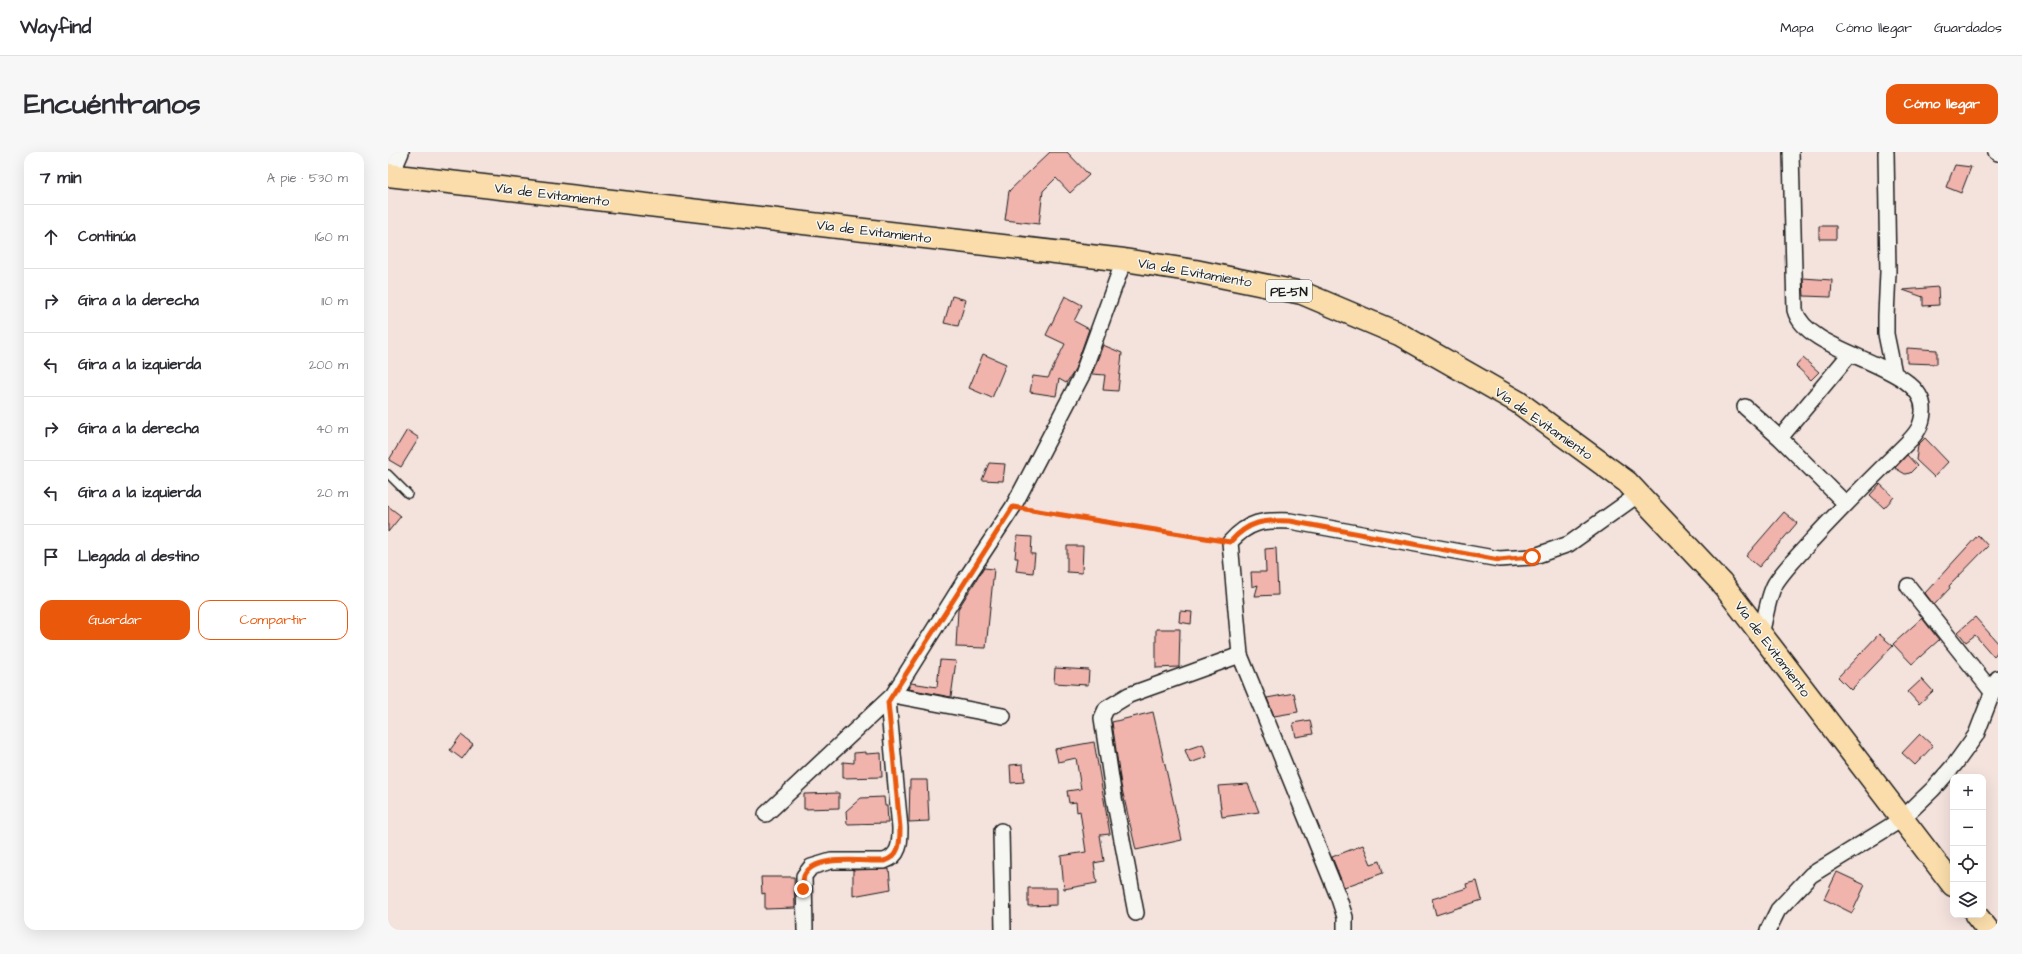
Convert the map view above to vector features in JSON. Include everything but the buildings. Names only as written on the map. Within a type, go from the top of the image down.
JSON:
[{"type":"highway","name":"Vía de Evitamiento","points":[[388,175],[1124,260],[1196,271],[1302,293],[1399,334],[1518,402],[1627,482],[1721,582],[1951,882]]},
{"type":"highway","points":[[1978,918],[1988,930]]},
{"type":"street","points":[[388,175],[398,152]]},
{"type":"street","points":[[1761,634],[1774,586],[1786,570],[1845,503],[1910,440],[1922,424],[1924,404],[1915,389],[1894,373],[1850,354],[1806,329],[1798,318],[1795,310],[1791,152]]},
{"type":"street","points":[[1886,152],[1888,272],[1886,334],[1894,373]]},
{"type":"street","points":[[766,814],[891,698],[1013,507],[1082,375],[1124,260]]},
{"type":"street","points":[[1780,438],[1850,354]]},
{"type":"street","points":[[1745,407],[1780,438],[1845,503]]},
{"type":"street","points":[[1345,930],[1345,917],[1338,896],[1240,654],[1230,542],[1242,529],[1256,522],[1290,521],[1499,560],[1532,557],[1569,544],[1639,494]]},
{"type":"street","points":[[1908,586],[1993,693]]},
{"type":"street","points":[[1136,913],[1114,798],[1102,718],[1104,713],[1106,709],[1129,695],[1240,654]]},
{"type":"street","points":[[1768,930],[1778,910],[1811,875],[1902,818],[1934,789],[1955,764],[1976,735],[1998,678]]},
{"type":"street","points":[[891,698],[1003,716]]},
{"type":"street","points":[[805,930],[804,876],[811,867],[831,861],[884,861],[892,859],[897,852],[900,843],[900,828],[891,698]]},
{"type":"street","points":[[1001,831],[1003,930]]},
{"type":"lane","points":[[388,474],[408,494]]},
{"type":"path","points":[[1013,507],[1230,542]]},
{"type":"route","points":[[803,889],[804,876],[811,867],[820,863],[831,861],[884,861],[892,859],[897,852],[900,843],[900,828],[888,702],[1013,507],[1230,542],[1242,529],[1256,522],[1273,520],[1290,521],[1499,560],[1532,557]]}]
